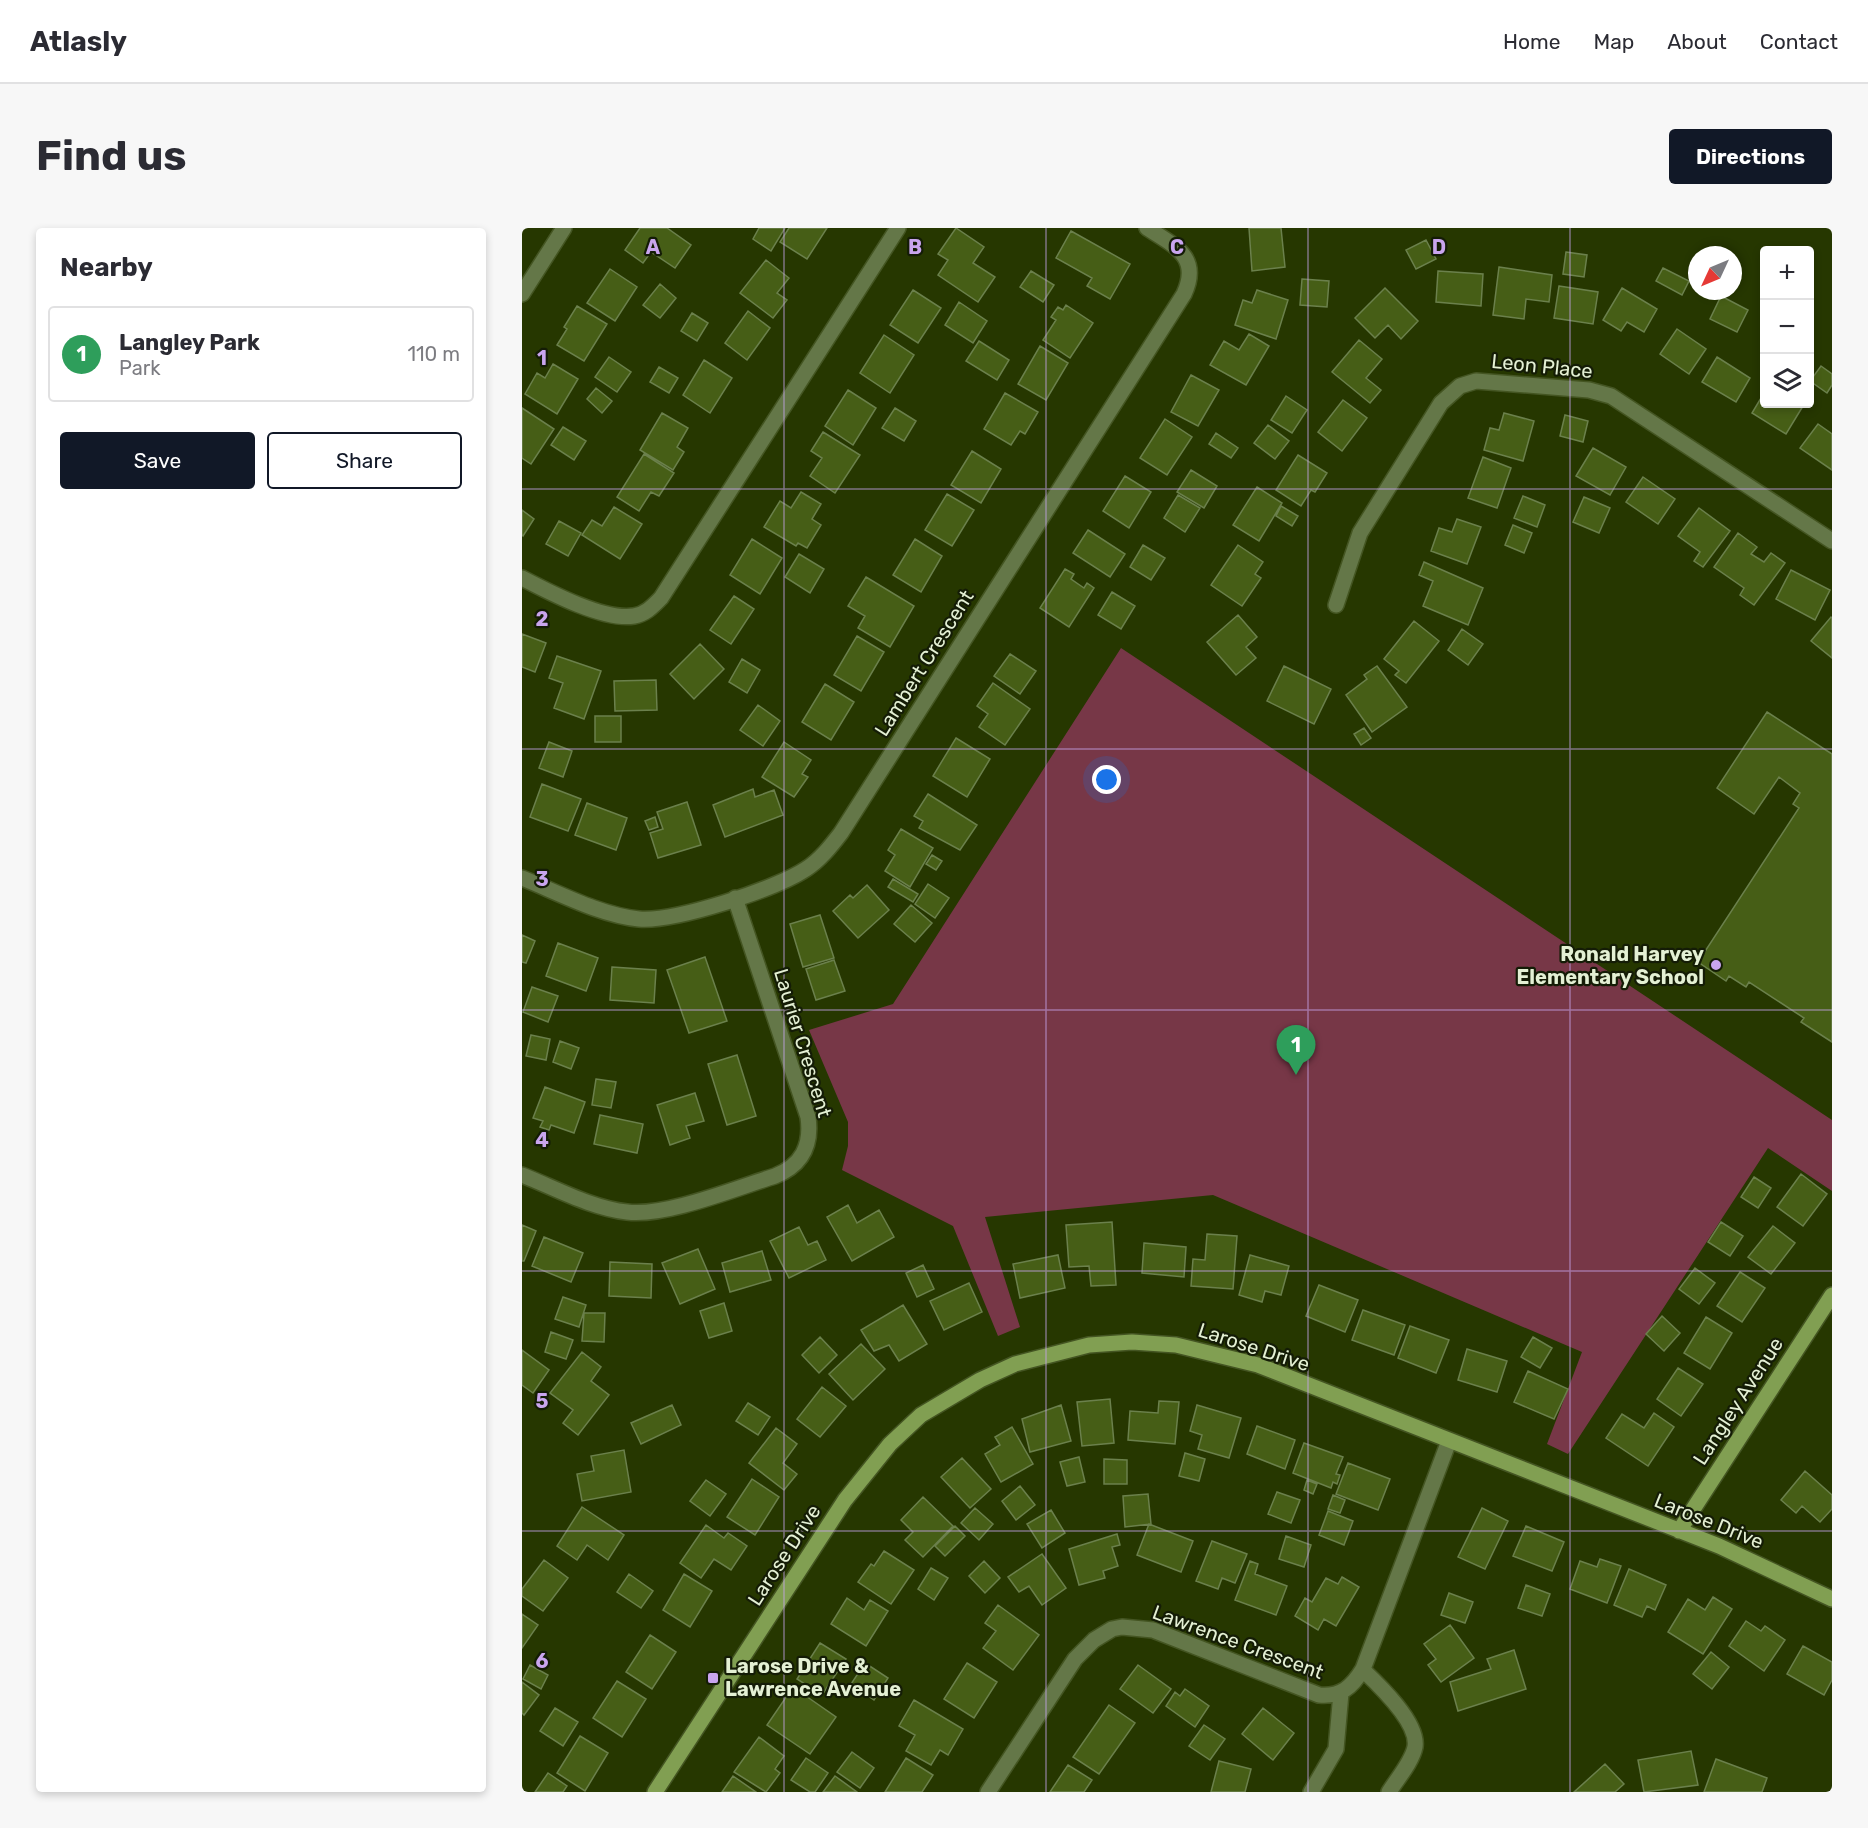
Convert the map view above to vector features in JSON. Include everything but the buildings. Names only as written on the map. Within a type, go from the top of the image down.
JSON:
[{"type":"street","points":[[522,294],[564,228]]},
{"type":"street","points":[[522,578],[607,614],[634,616],[652,607],[661,598],[898,228]]},
{"type":"street","name":"Lambert Crescent","points":[[522,878],[602,909],[639,919],[667,917],[735,897],[795,875],[815,862],[833,845],[1184,294],[1190,276],[1185,257],[1174,245],[1147,228]]},
{"type":"street","name":"Leon Place","points":[[1336,605],[1360,533],[1441,403],[1460,386],[1476,381],[1589,390],[1611,396],[1832,541]]},
{"type":"street","name":"Laurier Crescent","points":[[522,1175],[606,1208],[643,1213],[669,1208],[775,1176],[790,1169],[802,1158],[809,1140],[808,1117],[735,897]]},
{"type":"street","name":"Langley Avenue","points":[[1679,1531],[1832,1295]]},
{"type":"street","name":"Larose Drive","points":[[655,1792],[826,1528],[872,1464],[921,1415],[962,1389],[997,1372],[1043,1355],[1089,1345],[1132,1342],[1176,1345],[1258,1365],[1679,1531],[1779,1572],[1832,1599]]},
{"type":"street","name":"Lawrence Crescent","points":[[988,1792],[1075,1659],[1094,1640],[1112,1629],[1122,1627],[1153,1630],[1319,1695],[1341,1693],[1351,1687],[1363,1670],[1449,1442]]},
{"type":"street","points":[[1363,1670],[1381,1687],[1410,1724],[1415,1736],[1415,1748],[1389,1792]]},
{"type":"street","name":"Lawrence Crescent","points":[[1311,1792],[1336,1749],[1341,1693]]},
{"type":"shaded area","points":[[1121,648],[1832,1120],[1832,1191],[1768,1148],[1568,1454],[1547,1444],[1582,1352],[1213,1195],[985,1217],[1020,1327],[998,1336],[953,1226],[842,1170],[848,1146],[848,1122],[809,1030],[893,1004]]},
{"type":"place","name":"Ronald Harvey Elementary School","points":[[1716,965]]},
{"type":"place","name":"Langley Park","points":[[1296,1075]]},
{"type":"place","name":"Larose Drive & Lawrence Avenue","points":[[713,1678]]}]
